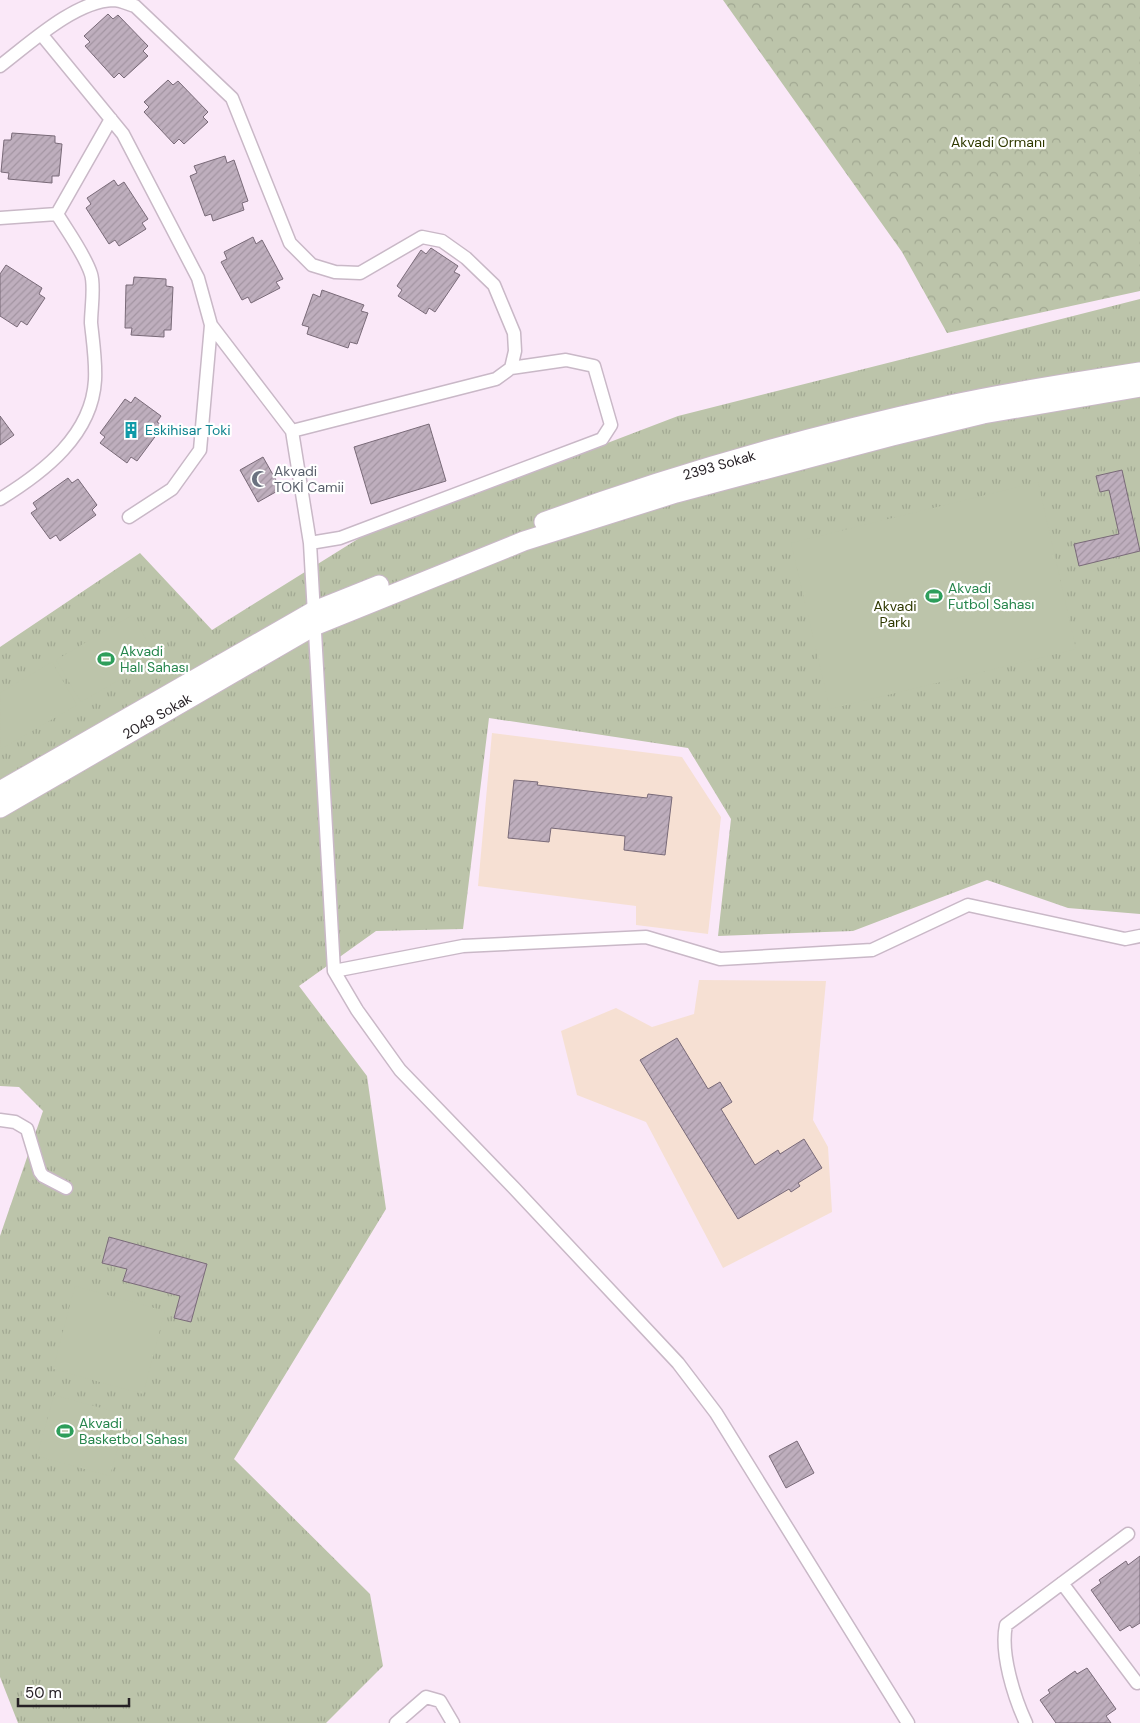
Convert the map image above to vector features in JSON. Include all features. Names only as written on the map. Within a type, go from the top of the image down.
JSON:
[{"type":"main road","name":"2393 Sokak","points":[[314,618],[502,537],[661,482],[759,454],[950,405],[1140,372]]},
{"type":"main road","name":"2393 Sokak","points":[[314,618],[524,541],[676,493],[983,414],[1140,388]]},
{"type":"main road","name":"2049 Sokak","points":[[0,791],[314,618]]},
{"type":"main road","name":"2049 Sokak","points":[[0,808],[314,618]]},
{"type":"street","points":[[0,66],[42,34],[88,4],[114,0],[135,6],[232,98],[290,243],[312,265],[335,272],[360,273],[422,237],[442,241],[466,258],[494,285],[514,333],[515,351],[511,368]]},
{"type":"street","points":[[42,34],[123,134],[198,278],[211,324],[200,450],[172,489],[128,517]]},
{"type":"street","points":[[58,214],[111,119]]},
{"type":"street","points":[[0,218],[58,214]]},
{"type":"street","points":[[0,499],[29,481],[62,452],[81,428],[92,405],[95,379],[91,320],[92,275],[58,214]]},
{"type":"street","points":[[211,324],[292,431],[310,543],[334,970],[357,1010],[400,1070],[678,1363],[716,1413],[908,1723]]},
{"type":"street","points":[[292,431],[496,380],[511,368],[566,360],[594,366],[611,425],[602,440],[340,538],[310,543]]},
{"type":"street","points":[[334,970],[463,946],[646,937],[720,959],[872,950],[968,905],[1125,939],[1140,936]]},
{"type":"street","points":[[0,1120],[15,1122],[28,1129],[43,1176],[66,1188]]},
{"type":"street","points":[[1026,1723],[1012,1685],[1003,1639],[1006,1625],[1128,1534]]},
{"type":"street","points":[[1062,1583],[1137,1683]]},
{"type":"street","points":[[396,1723],[426,1698],[440,1702],[453,1723]]},
{"type":"shaded area","points":[[492,733],[682,757],[721,817],[708,934],[636,925],[636,906],[478,886]]},
{"type":"shaded area","points":[[699,980],[826,981],[813,1120],[828,1147],[832,1212],[723,1268],[646,1122],[577,1095],[561,1031],[616,1008],[652,1027],[694,1014]]},
{"type":"green space","name":"Akvadi Ormanı","points":[[723,0],[1140,0],[1140,291],[947,333],[902,252]]},
{"type":"green space","name":"Akvadi Parkı","points":[[1140,299],[1140,914],[1068,908],[987,880],[853,931],[718,936],[731,819],[688,748],[489,718],[463,929],[376,931],[299,986],[367,1076],[386,1209],[234,1459],[370,1594],[383,1666],[326,1723],[18,1723],[0,1677],[0,1236],[43,1111],[19,1087],[0,1086],[0,647],[140,553],[212,630],[361,537],[678,416]]},
{"type":"green space","name":"Akvadi Futbol Sahası","points":[[1038,482],[1076,649],[830,709],[791,543]]},
{"type":"green space","name":"Akvadi Halı Sahası","points":[[132,615],[157,658],[81,702],[56,660]]},
{"type":"green space","points":[[52,662],[77,705],[1,749],[0,693]]},
{"type":"green space","points":[[75,1286],[165,1311],[143,1394],[53,1369]]},
{"type":"green space","points":[[54,1395],[127,1415],[110,1476],[37,1456]]},
{"type":"building","points":[[108,14],[113,19],[118,15],[148,46],[143,51],[148,56],[124,78],[119,73],[114,78],[85,46],[90,42],[84,36]]},
{"type":"building","points":[[168,80],[173,85],[178,81],[208,112],[203,117],[208,122],[184,144],[179,139],[174,144],[144,112],[149,107],[144,102]]},
{"type":"building","points":[[12,133],[55,136],[55,143],[62,144],[59,176],[52,176],[52,183],[8,179],[9,173],[1,172],[4,140],[11,140]]},
{"type":"building","points":[[225,156],[227,163],[234,160],[248,201],[242,203],[244,210],[213,221],[211,214],[205,216],[190,176],[197,173],[194,166]]},
{"type":"building","points":[[114,180],[118,186],[124,182],[148,219],[142,223],[146,229],[119,246],[115,240],[109,244],[86,208],[91,204],[87,198]]},
{"type":"building","points":[[253,237],[256,244],[262,240],[283,279],[276,282],[280,288],[251,303],[248,297],[242,300],[221,262],[227,259],[224,252]]},
{"type":"building","points":[[431,248],[458,266],[454,272],[460,275],[435,312],[429,308],[426,314],[398,296],[402,290],[397,286],[421,250],[426,254]]},
{"type":"building","points":[[6,265],[42,288],[39,294],[45,298],[27,325],[21,321],[17,327],[0,316],[0,274]]},
{"type":"building","points":[[134,277],[166,279],[166,286],[173,287],[171,330],[164,330],[164,337],[131,335],[132,328],[125,328],[126,285],[133,285]]},
{"type":"building","points":[[322,290],[364,305],[361,311],[368,313],[357,344],[350,342],[348,348],[307,334],[309,327],[302,325],[313,294],[320,297]]},
{"type":"building","name":"Eskihisar Toki","points":[[135,397],[161,416],[157,422],[163,426],[137,461],[131,457],[127,463],[100,443],[105,437],[100,433],[125,399],[131,403]]},
{"type":"building","points":[[0,416],[14,435],[0,445]]},
{"type":"building","points":[[429,424],[446,481],[371,504],[354,447]]},
{"type":"building","name":"Akvadi TOKİ Camii","points":[[263,457],[281,489],[258,502],[240,470]]},
{"type":"building","points":[[1122,470],[1140,551],[1079,566],[1074,544],[1119,534],[1109,490],[1100,492],[1096,476]]},
{"type":"building","points":[[68,478],[72,483],[78,479],[97,505],[92,510],[96,515],[60,541],[56,535],[50,539],[31,513],[37,509],[33,503]]},
{"type":"building","points":[[514,780],[538,782],[537,785],[647,798],[648,794],[672,797],[665,855],[624,850],[625,836],[551,828],[549,842],[508,838]]},
{"type":"building","points":[[677,1038],[708,1089],[720,1082],[732,1102],[721,1109],[755,1165],[778,1150],[780,1154],[804,1139],[822,1168],[798,1183],[800,1186],[791,1192],[789,1189],[738,1219],[640,1060]]},
{"type":"building","points":[[109,1237],[207,1264],[191,1322],[174,1318],[180,1296],[123,1281],[127,1269],[102,1263]]},
{"type":"building","points":[[797,1441],[814,1473],[786,1488],[769,1456]]},
{"type":"building","points":[[1140,1556],[1140,1623],[1132,1628],[1130,1625],[1120,1631],[1091,1590],[1101,1583],[1099,1580],[1126,1561],[1128,1565]]},
{"type":"building","points":[[1087,1668],[1116,1709],[1106,1716],[1111,1723],[1056,1723],[1040,1700],[1050,1693],[1048,1690],[1075,1671],[1077,1674]]},
{"type":"place","name":"Eskihisar Toki","points":[[131,430]]},
{"type":"place","name":"Akvadi TOKİ Camii","points":[[260,479]]},
{"type":"place","name":"Akvadi Futbol Sahası","points":[[934,596]]},
{"type":"place","name":"Akvadi Halı Sahası","points":[[106,659]]},
{"type":"place","name":"Akvadi Basketbol Sahası","points":[[65,1431]]}]
